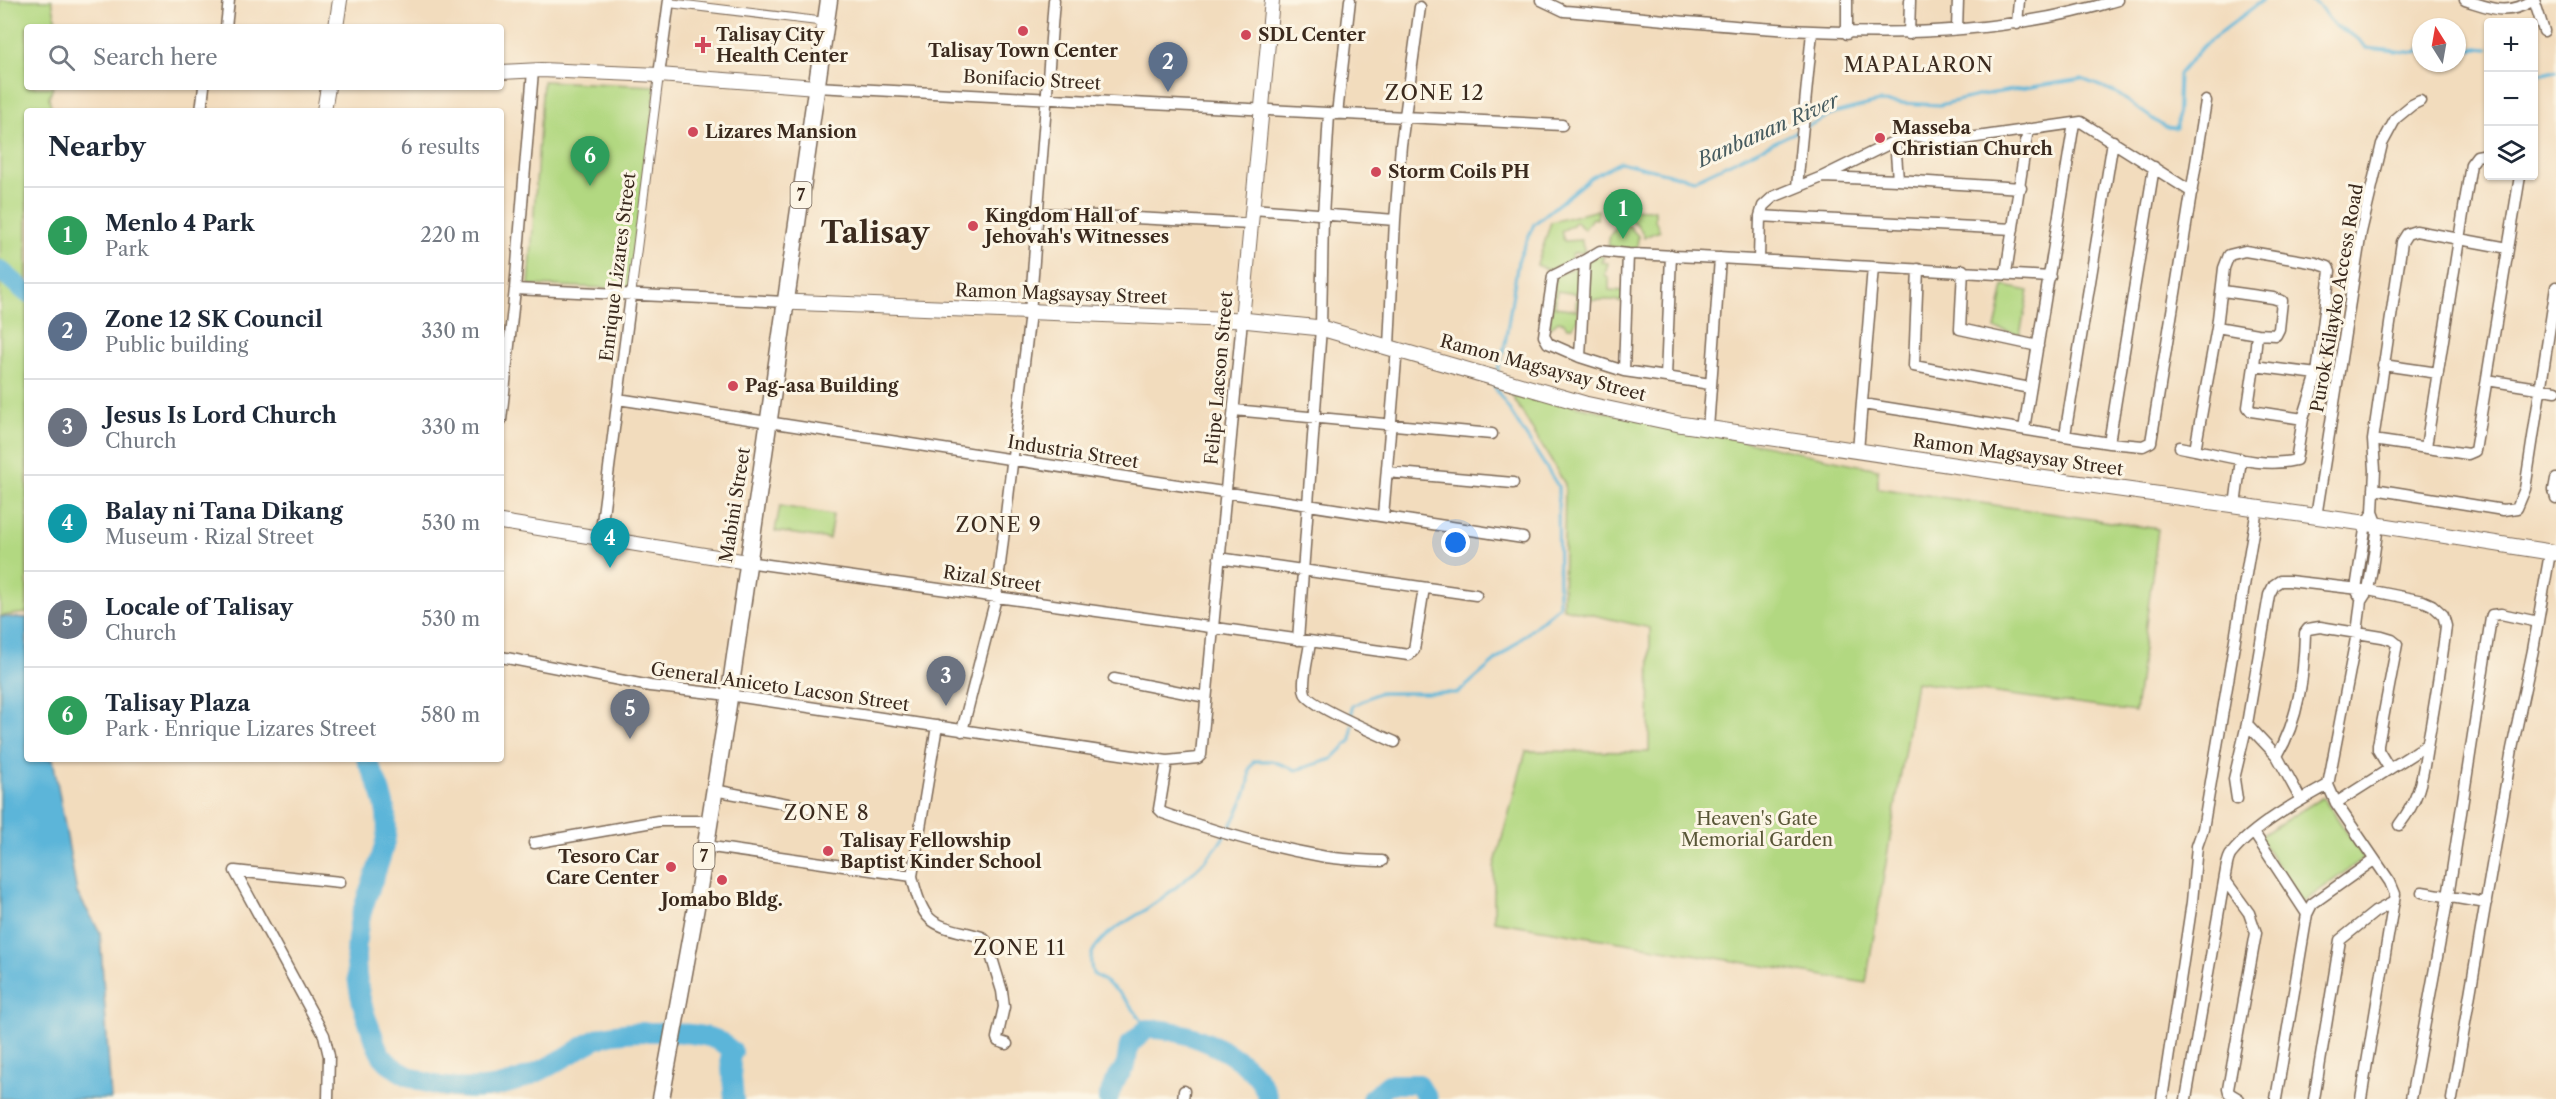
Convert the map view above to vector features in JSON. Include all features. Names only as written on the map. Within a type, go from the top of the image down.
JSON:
[{"type":"main road","name":"Mabini Street","points":[[661,1099],[729,695],[829,0]]},
{"type":"main road","name":"Ramon Magsaysay Street","points":[[785,302],[1242,320],[1321,328],[1585,404],[1708,429],[2235,506],[2316,517],[2372,520],[2553,553]]},
{"type":"street","points":[[226,24],[229,0]]},
{"type":"street","points":[[336,24],[340,0]]},
{"type":"street","points":[[962,731],[996,597],[1030,313],[1054,0]]},
{"type":"street","name":"Felipe Lacson Street","points":[[1198,758],[1220,558],[1272,0]]},
{"type":"street","points":[[1298,640],[1321,328],[1323,216],[1333,114],[1350,0]]},
{"type":"street","points":[[1541,0],[1549,6],[1564,11],[1847,34],[1909,34],[2017,24],[2083,11],[2118,0]]},
{"type":"street","points":[[1847,0],[1847,34]]},
{"type":"street","points":[[1909,34],[1910,0]]},
{"type":"street","points":[[1958,0],[1958,29]]},
{"type":"street","points":[[2017,24],[2019,0]]},
{"type":"street","points":[[2465,0],[2504,11],[2514,10],[2534,0],[2544,32]]},
{"type":"street","points":[[669,2],[826,22]]},
{"type":"street","name":"Enrique Lizares Street","points":[[600,538],[669,2]]},
{"type":"street","points":[[1383,516],[1391,424],[1395,220],[1405,117],[1420,7]]},
{"type":"street","points":[[1797,187],[1812,32]]},
{"type":"street","points":[[504,367],[506,332],[515,289],[533,71]]},
{"type":"street","name":"Bonifacio Street","points":[[504,72],[659,75],[816,87],[1562,125]]},
{"type":"street","points":[[201,108],[204,90]]},
{"type":"street","points":[[324,108],[328,90]]},
{"type":"street","name":"Purok Kilayko Access Road","points":[[2316,517],[2361,232],[2382,144],[2396,118],[2420,101]]},
{"type":"street","points":[[1863,404],[2109,443],[2143,446],[2151,442],[2206,102]]},
{"type":"street","points":[[1759,260],[1760,216],[1767,201],[1822,177],[1895,140],[1918,136],[1949,141],[2081,122],[2192,192]]},
{"type":"street","points":[[2024,429],[2073,123]]},
{"type":"street","points":[[2006,273],[2028,129]]},
{"type":"street","points":[[1895,140],[1898,180]]},
{"type":"street","points":[[2065,435],[2113,141]]},
{"type":"street","points":[[2426,447],[2471,164],[2477,156],[2484,155]]},
{"type":"street","points":[[2109,443],[2154,167]]},
{"type":"street","points":[[1822,177],[2020,188]]},
{"type":"street","points":[[2373,440],[2468,454],[2475,451],[2519,180]]},
{"type":"street","points":[[1252,210],[1395,220]]},
{"type":"street","points":[[1038,213],[1251,224]]},
{"type":"street","points":[[1760,216],[2013,229]]},
{"type":"street","points":[[2361,1099],[2394,902],[2394,888],[2336,803],[2328,785],[2357,633],[2372,520],[2373,440],[2400,252],[2407,234],[2416,231],[2508,248]]},
{"type":"street","points":[[1710,384],[1624,371],[1580,357],[1548,343],[1544,336],[1553,276],[1600,251],[2050,276]]},
{"type":"street","points":[[2180,447],[2195,450],[2241,459],[2282,463],[2296,460],[2303,419],[2316,374],[2329,278],[2328,267],[2245,251],[2229,255],[2225,262],[2223,291],[2195,450]]},
{"type":"street","points":[[1624,371],[1628,254]]},
{"type":"street","points":[[1666,377],[1671,255]]},
{"type":"street","points":[[1708,429],[1720,258]]},
{"type":"street","points":[[1580,357],[1585,260]]},
{"type":"street","points":[[1858,451],[1873,267]]},
{"type":"street","points":[[1918,269],[1914,366],[2030,388]]},
{"type":"street","points":[[1963,270],[1960,330],[2038,346]]},
{"type":"street","points":[[2374,489],[2503,510],[2517,508],[2525,489],[2556,287]]},
{"type":"street","name":"Ramon Magsaysay Street","points":[[515,289],[785,302]]},
{"type":"street","points":[[2217,327],[2276,335],[2279,329],[2282,301],[2223,291]]},
{"type":"street","points":[[2257,334],[2248,407],[2251,411],[2303,419]]},
{"type":"street","points":[[2383,365],[2438,373]]},
{"type":"street","points":[[2254,366],[2316,374]]},
{"type":"street","points":[[2487,380],[2556,391]]},
{"type":"street","name":"Industria Street","points":[[618,399],[1523,538]]},
{"type":"street","points":[[1234,410],[1492,434]]},
{"type":"street","points":[[2235,506],[2241,459]]},
{"type":"street","points":[[1387,472],[1513,483]]},
{"type":"street","points":[[2556,479],[2554,490],[2556,498]]},
{"type":"street","points":[[2162,1099],[2192,902],[2197,846],[2203,829],[2257,508]]},
{"type":"street","name":"Rizal Street","points":[[504,522],[747,562],[1409,655],[1413,654],[1424,588]]},
{"type":"street","points":[[2452,1099],[2512,749],[2553,553]]},
{"type":"street","points":[[1220,558],[1303,572],[1476,595]]},
{"type":"street","points":[[2236,799],[2234,779],[2247,724],[2264,616],[2274,585],[2280,581],[2289,581],[2362,589],[2423,601],[2432,605],[2443,615],[2446,626],[2424,775],[2414,804],[2399,825]]},
{"type":"street","points":[[2411,1099],[2448,897],[2491,618],[2495,614],[2501,614],[2538,622]]},
{"type":"street","points":[[2277,756],[2285,742],[2300,692],[2305,633],[2313,627],[2392,639],[2397,644],[2378,745],[2378,750],[2389,768]]},
{"type":"street","points":[[1310,642],[1305,695],[1322,708],[1395,742]]},
{"type":"street","name":"General Aniceto Lacson Street","points":[[504,658],[650,686],[729,695],[1167,761],[1198,758]]},
{"type":"street","points":[[1114,679],[1206,697]]},
{"type":"street","points":[[2247,724],[2277,756],[2301,800]]},
{"type":"street","points":[[937,726],[912,876],[920,906],[932,923],[982,937],[987,942],[1002,991],[1004,1007],[997,1038],[998,1041],[1007,1044]]},
{"type":"street","points":[[2336,803],[2427,745]]},
{"type":"street","points":[[1167,761],[1161,812],[1231,835],[1327,857],[1382,861]]},
{"type":"street","points":[[2186,1099],[2231,854],[2254,833],[2301,800],[2328,785]]},
{"type":"street","points":[[714,789],[836,813]]},
{"type":"street","points":[[534,843],[658,821],[709,820]]},
{"type":"street","points":[[2254,833],[2307,914]]},
{"type":"street","points":[[705,846],[912,876]]},
{"type":"street","points":[[2277,1099],[2307,914],[2312,904],[2374,860]]},
{"type":"street","points":[[328,1099],[328,1046],[235,871],[340,882]]},
{"type":"street","points":[[2225,880],[2238,896],[2256,928],[2228,1089],[2229,1093],[2239,1099]]},
{"type":"street","points":[[2422,892],[2486,903]]},
{"type":"street","points":[[2314,1099],[2340,940],[2375,912],[2394,902]]},
{"type":"green space","points":[[0,0],[52,0],[56,24],[24,24],[24,90],[52,90],[49,98],[51,108],[24,108],[24,613],[0,616]]},
{"type":"green space","points":[[543,81],[656,86],[630,289],[529,285]]},
{"type":"green space","points":[[1617,209],[1655,210],[1655,220],[1660,231],[1644,237],[1634,222],[1617,221],[1614,218]]},
{"type":"green space","points":[[1598,210],[1597,219],[1592,218],[1584,230],[1576,221],[1572,226],[1561,231],[1564,241],[1581,240],[1585,252],[1573,253],[1570,261],[1549,270],[1537,265],[1551,222]]},
{"type":"green space","points":[[1628,225],[1638,236],[1637,250],[1608,246],[1610,235],[1618,226]]},
{"type":"green space","points":[[1598,255],[1604,257],[1601,262],[1608,263],[1605,275],[1609,279],[1609,290],[1625,291],[1622,302],[1588,300],[1585,295],[1586,261]]},
{"type":"green space","points":[[1576,267],[1582,268],[1580,308],[1576,307],[1577,294],[1557,291],[1555,307],[1578,310],[1578,319],[1572,327],[1567,327],[1563,322],[1558,321],[1549,329],[1555,276]]},
{"type":"green space","points":[[2004,286],[2029,291],[2020,334],[1995,329]]},
{"type":"green space","name":"Heaven's Gate Memorial Garden","points":[[1510,392],[1878,469],[1878,488],[2158,529],[2135,712],[1916,682],[1866,983],[1494,921],[1494,867],[1526,751],[1649,752],[1650,628],[1563,608],[1565,484]]},
{"type":"green space","points":[[780,506],[833,515],[829,539],[775,531]]},
{"type":"green space","points":[[2323,797],[2364,858],[2302,903],[2259,837]]},
{"type":"water","points":[[0,617],[24,618],[24,762],[54,762],[77,893],[100,932],[111,1099],[0,1099]]},
{"type":"waterway","name":"Banbanan River","points":[[1806,127],[1838,112],[1879,102],[1940,105],[1981,95],[2082,79],[2115,92],[2164,127],[2177,128],[2179,74],[2203,46],[2263,0]]},
{"type":"waterway","name":"Banbanan River","points":[[2310,0],[2321,8],[2334,25],[2356,37],[2366,48],[2412,53]]},
{"type":"waterway","name":"Banbanan River","points":[[2466,51],[2484,49]]},
{"type":"waterway","name":"Banbanan River","points":[[2538,73],[2556,71]]},
{"type":"waterway","name":"Banbanan River","points":[[1497,374],[1505,344],[1518,261],[1534,224],[1590,178],[1620,162],[1694,180],[1800,130]]},
{"type":"waterway","points":[[0,270],[24,290]]},
{"type":"waterway","name":"Banbanan River","points":[[1352,719],[1352,706],[1378,693],[1458,693],[1559,606],[1558,486],[1494,386],[1495,384]]},
{"type":"waterway","name":"Banbanan River","points":[[1147,1029],[1124,998],[1093,974],[1091,961],[1095,948],[1110,932],[1173,890],[1212,852],[1233,822],[1241,805],[1249,783],[1249,770],[1254,761],[1272,761],[1296,770],[1332,759],[1351,740],[1352,726]]},
{"type":"waterway","points":[[368,762],[382,796],[387,827],[384,848],[359,924],[356,967],[360,995],[368,1022],[379,1051],[394,1068],[433,1084],[475,1089],[519,1080],[612,1034],[641,1032],[691,1034],[717,1040],[733,1052],[730,1057],[734,1099]]},
{"type":"waterway","points":[[1108,1099],[1114,1082],[1126,1065],[1129,1045],[1147,1029],[1181,1033],[1219,1048],[1251,1070],[1262,1084],[1268,1099]]},
{"type":"waterway","points":[[1371,1099],[1389,1084],[1418,1084],[1428,1099]]},
{"type":"place","name":"Talisay Town Center","points":[[1023,31]]},
{"type":"place","name":"SDL Center","points":[[1246,35]]},
{"type":"place","name":"Talisay City Health Center","points":[[703,45]]},
{"type":"place","name":"Zone 12 SK Council","points":[[1168,92]]},
{"type":"place","name":"Lizares Mansion","points":[[693,132]]},
{"type":"place","name":"Masseba Christian Church","points":[[1880,138]]},
{"type":"place","name":"Storm Coils PH","points":[[1376,172]]},
{"type":"place","name":"Talisay Plaza","points":[[590,186]]},
{"type":"place","name":"Kingdom Hall of Jehovah's Witnesses","points":[[973,226]]},
{"type":"place","name":"Menlo 4 Park","points":[[1623,239]]},
{"type":"place","name":"Pag-asa Building","points":[[733,386]]},
{"type":"place","name":"Balay ni Tana Dikang","points":[[610,568]]},
{"type":"place","name":"Jesus Is Lord Church","points":[[946,706]]},
{"type":"place","name":"Locale of Talisay","points":[[630,739]]},
{"type":"place","name":"Talisay Fellowship Baptist Kinder School","points":[[828,851]]},
{"type":"place","name":"Tesoro Car Care Center","points":[[671,867]]},
{"type":"place","name":"Jomabo Bldg.","points":[[722,880]]},
{"type":"district","name":"MAPALARON","points":[[1919,65]]},
{"type":"district","name":"ZONE 12","points":[[1435,92]]},
{"type":"district","name":"Talisay","points":[[875,232]]},
{"type":"district","name":"ZONE 9","points":[[999,525]]},
{"type":"district","name":"ZONE 8","points":[[827,813]]},
{"type":"district","name":"ZONE 11","points":[[1020,948]]}]
